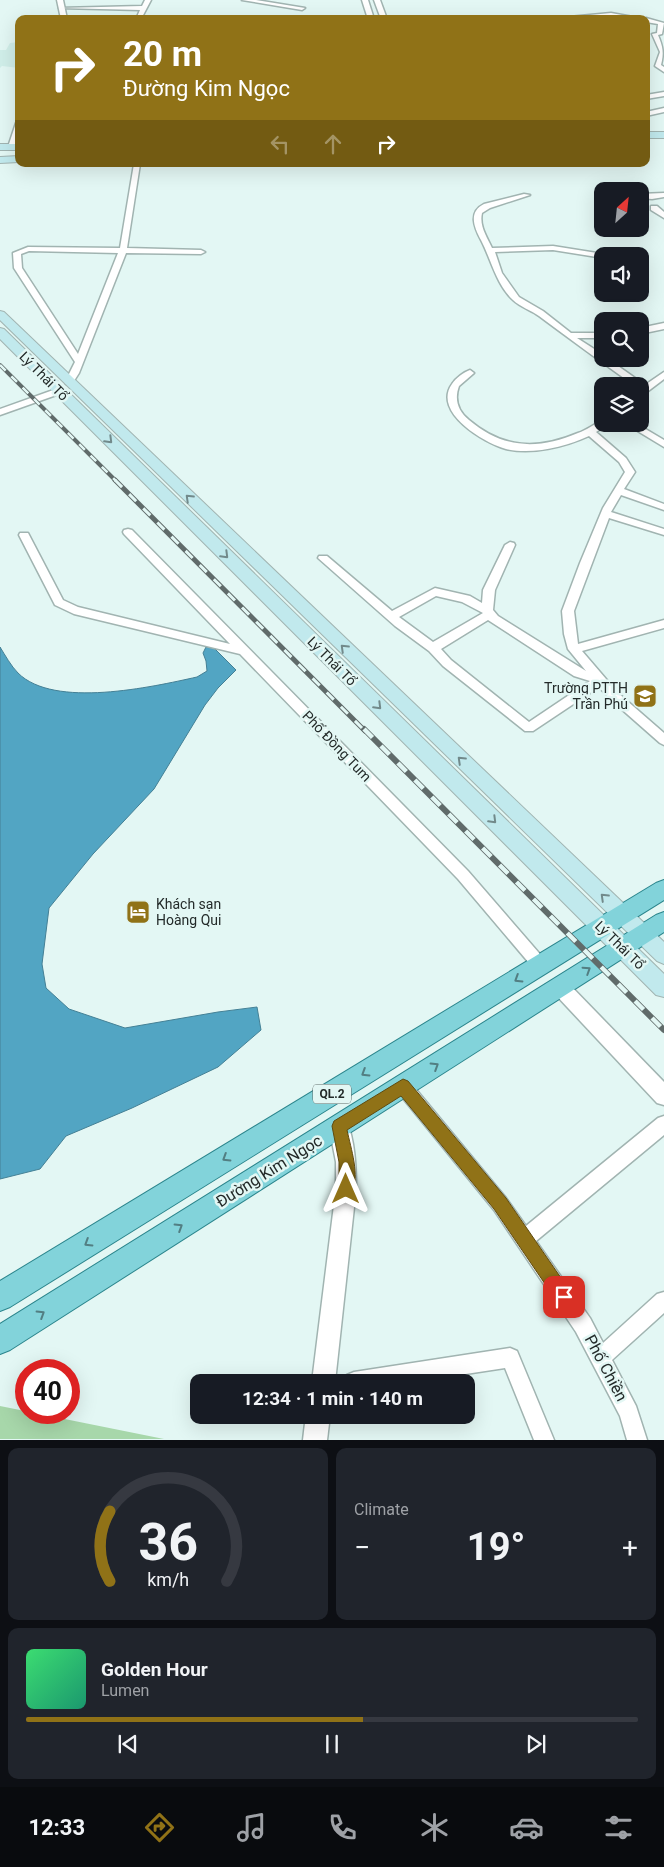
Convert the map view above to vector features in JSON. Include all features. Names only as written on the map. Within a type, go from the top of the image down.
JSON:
[{"type":"main road","points":[[650,135],[664,135]]},
{"type":"main road","points":[[650,141],[664,142]]},
{"type":"main road","points":[[0,149],[15,148]]},
{"type":"main road","points":[[0,158],[15,158]]},
{"type":"main road","name":"Lý Thái Tổ","points":[[2,323],[64,387],[632,941],[664,988]]},
{"type":"main road","name":"Lý Thái Tổ","points":[[96,418],[632,941],[664,955]]},
{"type":"main road","name":"QL.2","points":[[0,1298],[664,889]]},
{"type":"main road","name":"Đường Kim Ngọc","points":[[0,1340],[664,921]]},
{"type":"street","points":[[60,0],[63,15]]},
{"type":"street","points":[[141,15],[148,0]]},
{"type":"street","points":[[245,0],[301,11],[306,0]]},
{"type":"street","points":[[365,0],[370,15]]},
{"type":"street","points":[[377,0],[383,15]]},
{"type":"street","points":[[62,8],[145,8]]},
{"type":"street","points":[[650,21],[661,23],[657,42],[662,45],[663,52],[655,63],[664,70]]},
{"type":"street","points":[[650,96],[664,94]]},
{"type":"street","points":[[650,113],[664,110]]},
{"type":"street","points":[[0,412],[64,387],[79,362],[123,252],[137,167]]},
{"type":"street","points":[[526,195],[481,209],[477,218],[480,231],[498,273],[516,299],[540,313],[569,336],[594,352]]},
{"type":"street","points":[[649,197],[664,195]]},
{"type":"street","points":[[654,208],[664,216]]},
{"type":"street","points":[[489,250],[553,248],[594,255]]},
{"type":"street","points":[[79,362],[18,268],[17,253],[28,249],[201,252]]},
{"type":"street","points":[[649,329],[664,326]]},
{"type":"street","points":[[569,336],[594,334]]},
{"type":"street","points":[[614,367],[626,377]]},
{"type":"street","points":[[470,373],[455,386],[453,407],[460,416],[489,439],[513,448],[531,447],[572,439],[594,430]]},
{"type":"street","points":[[649,386],[664,375]]},
{"type":"street","points":[[590,432],[623,460],[630,472],[606,514],[568,611],[570,634],[574,649],[614,696],[664,740]]},
{"type":"street","points":[[644,432],[664,444]]},
{"type":"street","points":[[619,492],[664,507]]},
{"type":"street","points":[[606,514],[664,532]]},
{"type":"street","name":"Phố Đồng Tum","points":[[128,532],[463,875],[540,965]]},
{"type":"street","points":[[24,534],[58,602],[74,610],[245,652]]},
{"type":"street","points":[[488,612],[489,590],[510,545]]},
{"type":"street","points":[[322,558],[391,616],[434,648],[448,663],[528,728],[600,680]]},
{"type":"street","points":[[391,616],[435,592],[466,599],[578,673],[600,680]]},
{"type":"street","points":[[434,648],[488,612]]},
{"type":"street","points":[[574,649],[664,624]]},
{"type":"street","points":[[560,987],[664,1096]]},
{"type":"street","name":"Phố Chiền","points":[[403,1086],[500,1204],[583,1325],[629,1413],[637,1440]]},
{"type":"street","points":[[524,1239],[664,1124]]},
{"type":"street","points":[[324,1374],[346,1189],[346,1162],[339,1126]]},
{"type":"street","points":[[600,1358],[664,1301]]},
{"type":"street","points":[[406,1374],[510,1358],[544,1440]]},
{"type":"street","points":[[315,1440],[317,1424]]},
{"type":"shaded area","points":[[15,42],[15,68],[2,66],[0,68],[0,50],[6,50],[10,43]]},
{"type":"green space","points":[[0,1406],[15,1409],[15,1424],[80,1424],[80,1422],[164,1439],[0,1439]]},
{"type":"water","points":[[0,647],[18,673],[34,684],[55,690],[79,693],[130,690],[197,677],[207,671],[203,653],[206,647],[214,648],[236,670],[218,688],[205,705],[154,789],[93,854],[49,908],[42,964],[46,988],[69,1009],[125,1028],[257,1007],[261,1030],[218,1067],[132,1108],[66,1136],[40,1169],[0,1179]]},
{"type":"railway","points":[[0,365],[115,480]]},
{"type":"railway","points":[[115,480],[365,731]]},
{"type":"railway","points":[[364,729],[664,1030]]},
{"type":"place","name":"Trường PTTH Trần Phú","points":[[645,696]]},
{"type":"place","name":"Khách sạn Hoàng Qui","points":[[138,912]]},
{"type":"route","points":[[346,1189],[346,1162],[339,1126],[403,1086],[500,1204],[564,1297]]}]
